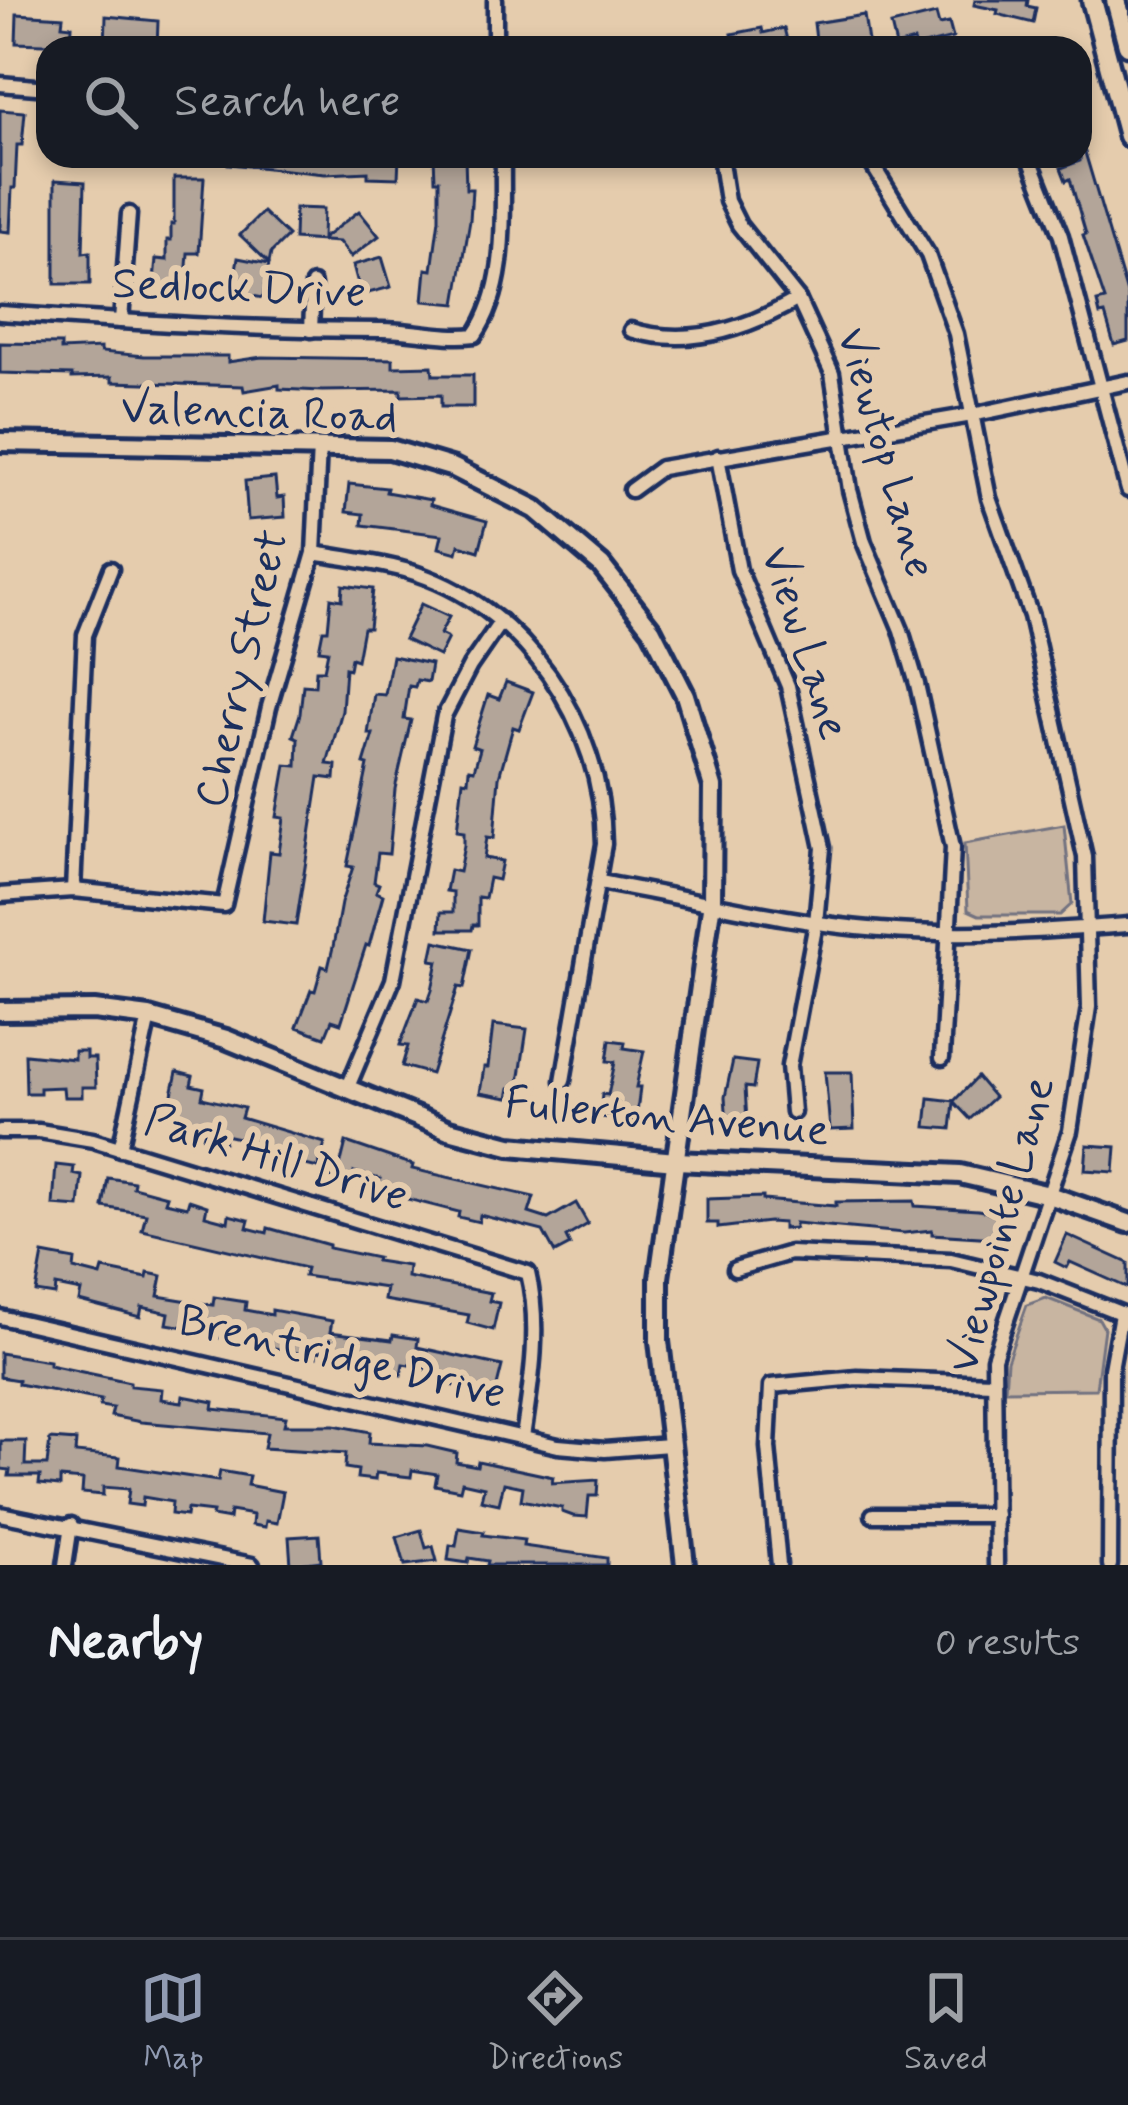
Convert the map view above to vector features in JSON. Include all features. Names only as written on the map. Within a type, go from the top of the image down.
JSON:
[{"type":"main road","points":[[1092,0],[1128,136]]},
{"type":"main road","points":[[1116,0],[1128,45]]},
{"type":"street","points":[[495,0],[496,36]]},
{"type":"street","points":[[0,84],[36,87]]},
{"type":"street","name":"Sedlock Drive","points":[[0,313],[121,322],[392,330],[456,338],[475,335],[490,313],[501,244],[502,168]]},
{"type":"street","name":"Viewtop Lane","points":[[721,168],[727,201],[739,225],[798,299],[832,374],[850,490],[864,542],[902,630],[917,685],[953,847],[942,1058]]},
{"type":"street","name":"Viewpointe Lane","points":[[874,168],[928,255],[956,334],[989,498],[1031,616],[1085,856],[1089,1007],[1070,1131],[994,1358],[996,1565]]},
{"type":"street","points":[[1035,168],[1061,236],[1128,490]]},
{"type":"street","points":[[121,322],[129,214]]},
{"type":"street","points":[[310,330],[314,284]]},
{"type":"street","points":[[631,330],[664,340],[751,326],[798,299]]},
{"type":"street","points":[[632,490],[661,468],[972,415],[1128,382]]},
{"type":"street","name":"Valencia Road","points":[[0,442],[390,449],[454,468],[535,509],[601,565],[652,630],[686,695],[713,788],[712,901],[659,1278],[659,1341],[685,1565]]},
{"type":"street","name":"Cherry Street","points":[[73,890],[224,905],[269,707],[314,553],[319,447]]},
{"type":"street","name":"View Lane","points":[[718,457],[739,570],[788,686],[823,848],[816,923],[789,1066],[793,1112]]},
{"type":"street","points":[[314,553],[407,571],[459,592],[501,621],[556,680],[586,741],[604,807],[598,882],[562,1082]]},
{"type":"street","points":[[0,895],[73,890],[85,635],[111,569]]},
{"type":"street","points":[[348,1087],[393,980],[444,716],[501,621]]},
{"type":"street","points":[[598,882],[816,923],[950,932],[1128,925]]},
{"type":"street","name":"Fullerton Avenue","points":[[0,1010],[94,1010],[149,1017],[226,1039],[449,1130],[509,1146],[676,1161],[960,1174],[1049,1195],[1128,1223]]},
{"type":"street","points":[[120,1149],[149,1017]]},
{"type":"street","name":"Park Hill Drive","points":[[0,1131],[39,1131],[93,1140],[528,1274],[531,1382],[523,1437]]},
{"type":"street","points":[[735,1269],[790,1253],[951,1260],[1024,1276],[1125,1315],[1111,1369],[1109,1565]]},
{"type":"street","name":"Brentridge Drive","points":[[0,1317],[558,1446],[605,1450],[669,1445]]},
{"type":"street","points":[[778,1565],[768,1447],[771,1385],[857,1378],[992,1383]]},
{"type":"street","points":[[0,1514],[252,1565]]},
{"type":"street","points":[[873,1515],[996,1515]]},
{"type":"street","points":[[64,1565],[71,1525]]},
{"type":"shaded area","points":[[1064,825],[1072,904],[1060,915],[979,915],[968,910],[965,843]]},
{"type":"shaded area","points":[[1046,1298],[1099,1319],[1104,1328],[1096,1389],[1005,1390],[1007,1361],[1027,1305]]},
{"type":"building","points":[[975,0],[1028,0],[1027,6],[1036,8],[1033,23],[974,5]]},
{"type":"building","points":[[17,14],[63,17],[62,25],[72,26],[71,36],[36,36],[36,44],[16,43]]},
{"type":"building","points":[[936,14],[939,25],[949,23],[952,36],[894,36],[891,25]]},
{"type":"building","points":[[864,15],[867,36],[816,36],[814,23]]},
{"type":"building","points":[[106,16],[158,21],[157,36],[105,36]]},
{"type":"building","points":[[784,28],[786,36],[732,36]]},
{"type":"building","points":[[0,110],[25,112],[22,145],[17,145],[10,232],[0,231]]},
{"type":"building","points":[[267,168],[398,168],[398,178],[368,177],[368,172],[325,174]]},
{"type":"building","points":[[434,168],[465,168],[466,189],[472,189],[456,304],[423,301],[439,219],[439,180],[435,180]]},
{"type":"building","points":[[1061,168],[1090,168],[1128,297],[1128,341],[1114,345],[1105,314],[1100,315],[1097,302],[1105,300],[1070,179],[1066,181]]},
{"type":"building","points":[[174,178],[204,178],[199,253],[188,253],[185,293],[153,291],[156,259],[167,260],[167,240],[171,240],[174,224]]},
{"type":"building","points":[[55,180],[85,182],[83,253],[90,252],[90,284],[55,284]]},
{"type":"building","points":[[295,208],[323,209],[322,239],[359,211],[379,236],[351,257],[339,242],[294,239]]},
{"type":"building","points":[[263,212],[288,236],[271,253],[269,263],[240,235]]},
{"type":"building","points":[[382,257],[391,287],[361,295],[353,265]]},
{"type":"building","points":[[238,258],[269,264],[263,298],[232,292]]},
{"type":"building","points":[[0,343],[61,344],[61,350],[101,348],[101,352],[144,356],[228,356],[228,362],[262,357],[393,359],[393,367],[432,366],[433,375],[473,375],[473,407],[441,407],[441,395],[401,396],[401,390],[322,391],[279,389],[279,385],[244,391],[243,386],[0,373]]},
{"type":"building","points":[[275,478],[277,498],[284,497],[285,517],[248,520],[245,481]]},
{"type":"building","points":[[349,484],[387,488],[386,492],[431,500],[430,505],[487,521],[479,551],[459,545],[457,553],[439,548],[442,535],[362,525],[363,514],[346,512]]},
{"type":"building","points":[[343,585],[373,589],[369,628],[363,628],[357,660],[351,658],[349,669],[345,668],[342,711],[327,764],[336,765],[335,779],[319,777],[296,925],[263,921],[270,852],[279,853],[284,818],[277,817],[286,765],[297,766],[298,738],[293,736],[303,685],[315,686],[316,670],[324,670],[328,651],[319,650],[323,630],[328,630],[331,598],[342,600]]},
{"type":"building","points":[[421,604],[449,617],[440,634],[448,638],[439,656],[404,639]]},
{"type":"building","points":[[392,656],[431,664],[428,682],[417,680],[415,687],[409,686],[404,719],[411,720],[395,789],[389,854],[378,853],[374,882],[379,884],[376,892],[383,895],[341,1023],[332,1020],[325,1037],[297,1027],[322,966],[328,968],[353,867],[347,866],[373,734],[368,734],[374,694],[385,695]]},
{"type":"building","points":[[506,682],[533,692],[519,729],[513,727],[499,777],[494,838],[487,837],[484,858],[502,861],[498,880],[489,878],[485,898],[478,897],[478,925],[472,930],[440,930],[441,912],[453,912],[453,892],[446,891],[450,870],[459,872],[464,845],[464,832],[457,831],[463,780],[468,781],[480,749],[472,746],[488,695],[499,699]]},
{"type":"building","points":[[435,941],[472,949],[464,988],[458,987],[431,1074],[402,1066],[408,1046],[400,1045],[418,998],[428,1001],[432,990],[438,961],[431,960]]},
{"type":"building","points":[[493,1025],[527,1029],[518,1089],[510,1088],[508,1098],[480,1093]]},
{"type":"building","points":[[610,1040],[644,1051],[636,1087],[640,1087],[636,1121],[600,1117],[602,1094],[608,1095],[615,1062],[607,1061]]},
{"type":"building","points":[[74,1051],[86,1051],[86,1058],[95,1058],[96,1087],[82,1087],[82,1097],[64,1097],[63,1087],[26,1093],[25,1054],[74,1059]]},
{"type":"building","points":[[733,1060],[757,1063],[753,1088],[745,1087],[747,1122],[727,1123],[725,1097]]},
{"type":"building","points":[[177,1072],[193,1076],[191,1085],[204,1088],[202,1098],[244,1108],[241,1118],[325,1143],[318,1168],[245,1151],[248,1140],[203,1137],[206,1127],[175,1121],[177,1110],[169,1108]]},
{"type":"building","points":[[825,1072],[852,1072],[854,1129],[830,1130]]},
{"type":"building","points":[[977,1077],[994,1097],[970,1119],[954,1102],[951,1129],[926,1127],[929,1098],[954,1101]]},
{"type":"building","points":[[346,1142],[413,1165],[412,1169],[534,1197],[529,1213],[548,1219],[576,1203],[588,1224],[566,1237],[570,1245],[555,1253],[543,1231],[480,1215],[479,1222],[458,1217],[459,1212],[376,1191],[380,1179],[354,1172],[351,1183],[331,1178],[335,1164],[340,1166]]},
{"type":"building","points":[[1087,1145],[1116,1147],[1114,1172],[1085,1170]]},
{"type":"building","points":[[56,1165],[74,1167],[73,1174],[82,1176],[79,1207],[53,1205]]},
{"type":"building","points":[[108,1178],[134,1182],[133,1187],[167,1196],[165,1202],[187,1207],[189,1200],[207,1206],[205,1216],[228,1222],[229,1215],[249,1220],[247,1228],[267,1233],[268,1228],[408,1266],[407,1277],[491,1293],[489,1301],[499,1303],[493,1330],[467,1323],[469,1315],[384,1300],[386,1288],[304,1276],[306,1268],[142,1230],[146,1214],[103,1207]]},
{"type":"building","points":[[763,1197],[836,1206],[836,1202],[914,1201],[915,1206],[978,1210],[1012,1217],[1008,1246],[994,1244],[995,1238],[932,1234],[932,1230],[904,1233],[795,1223],[795,1228],[783,1229],[783,1223],[769,1222],[718,1228],[718,1223],[707,1223],[707,1199]]},
{"type":"building","points":[[1067,1235],[1128,1263],[1128,1288],[1070,1262],[1067,1268],[1055,1262]]},
{"type":"building","points":[[43,1254],[75,1260],[74,1269],[101,1276],[103,1269],[147,1278],[148,1273],[162,1276],[158,1296],[213,1305],[214,1297],[246,1302],[245,1310],[332,1321],[330,1332],[418,1339],[417,1347],[502,1366],[495,1394],[425,1380],[427,1368],[403,1364],[401,1375],[338,1360],[339,1354],[316,1351],[316,1357],[251,1343],[253,1333],[228,1329],[227,1339],[209,1336],[209,1331],[167,1324],[169,1313],[142,1307],[140,1317],[79,1301],[81,1291],[56,1286],[55,1295],[36,1292]]},
{"type":"building","points":[[0,1353],[49,1361],[49,1365],[130,1382],[130,1386],[162,1389],[161,1399],[182,1402],[183,1396],[214,1402],[213,1409],[286,1417],[284,1425],[334,1425],[370,1432],[369,1443],[427,1446],[457,1453],[456,1462],[477,1466],[478,1461],[553,1477],[552,1483],[598,1480],[597,1496],[589,1496],[587,1517],[573,1516],[562,1508],[521,1500],[523,1487],[504,1483],[499,1504],[481,1500],[484,1487],[462,1482],[460,1490],[435,1485],[437,1474],[412,1470],[411,1477],[376,1473],[375,1480],[357,1478],[358,1470],[345,1468],[346,1453],[264,1448],[267,1433],[111,1416],[113,1408],[100,1406],[101,1400],[18,1384],[18,1380],[0,1377]]},
{"type":"building","points":[[50,1439],[76,1441],[75,1453],[120,1457],[119,1466],[218,1481],[220,1471],[249,1476],[247,1485],[283,1492],[277,1523],[252,1525],[253,1515],[230,1511],[229,1519],[187,1509],[186,1516],[171,1514],[172,1502],[143,1497],[142,1506],[127,1504],[129,1489],[103,1487],[103,1495],[82,1493],[83,1480],[60,1478],[60,1486],[39,1484],[40,1476],[9,1476],[10,1470],[1,1469],[1,1441],[26,1441],[25,1465],[47,1465]]},
{"type":"building","points":[[459,1528],[524,1540],[523,1546],[607,1558],[607,1565],[487,1565],[488,1561],[469,1558],[468,1563],[448,1560]]},
{"type":"building","points":[[421,1530],[426,1548],[433,1546],[437,1561],[405,1565],[397,1537]]},
{"type":"building","points":[[319,1535],[321,1561],[291,1565],[289,1537]]}]
